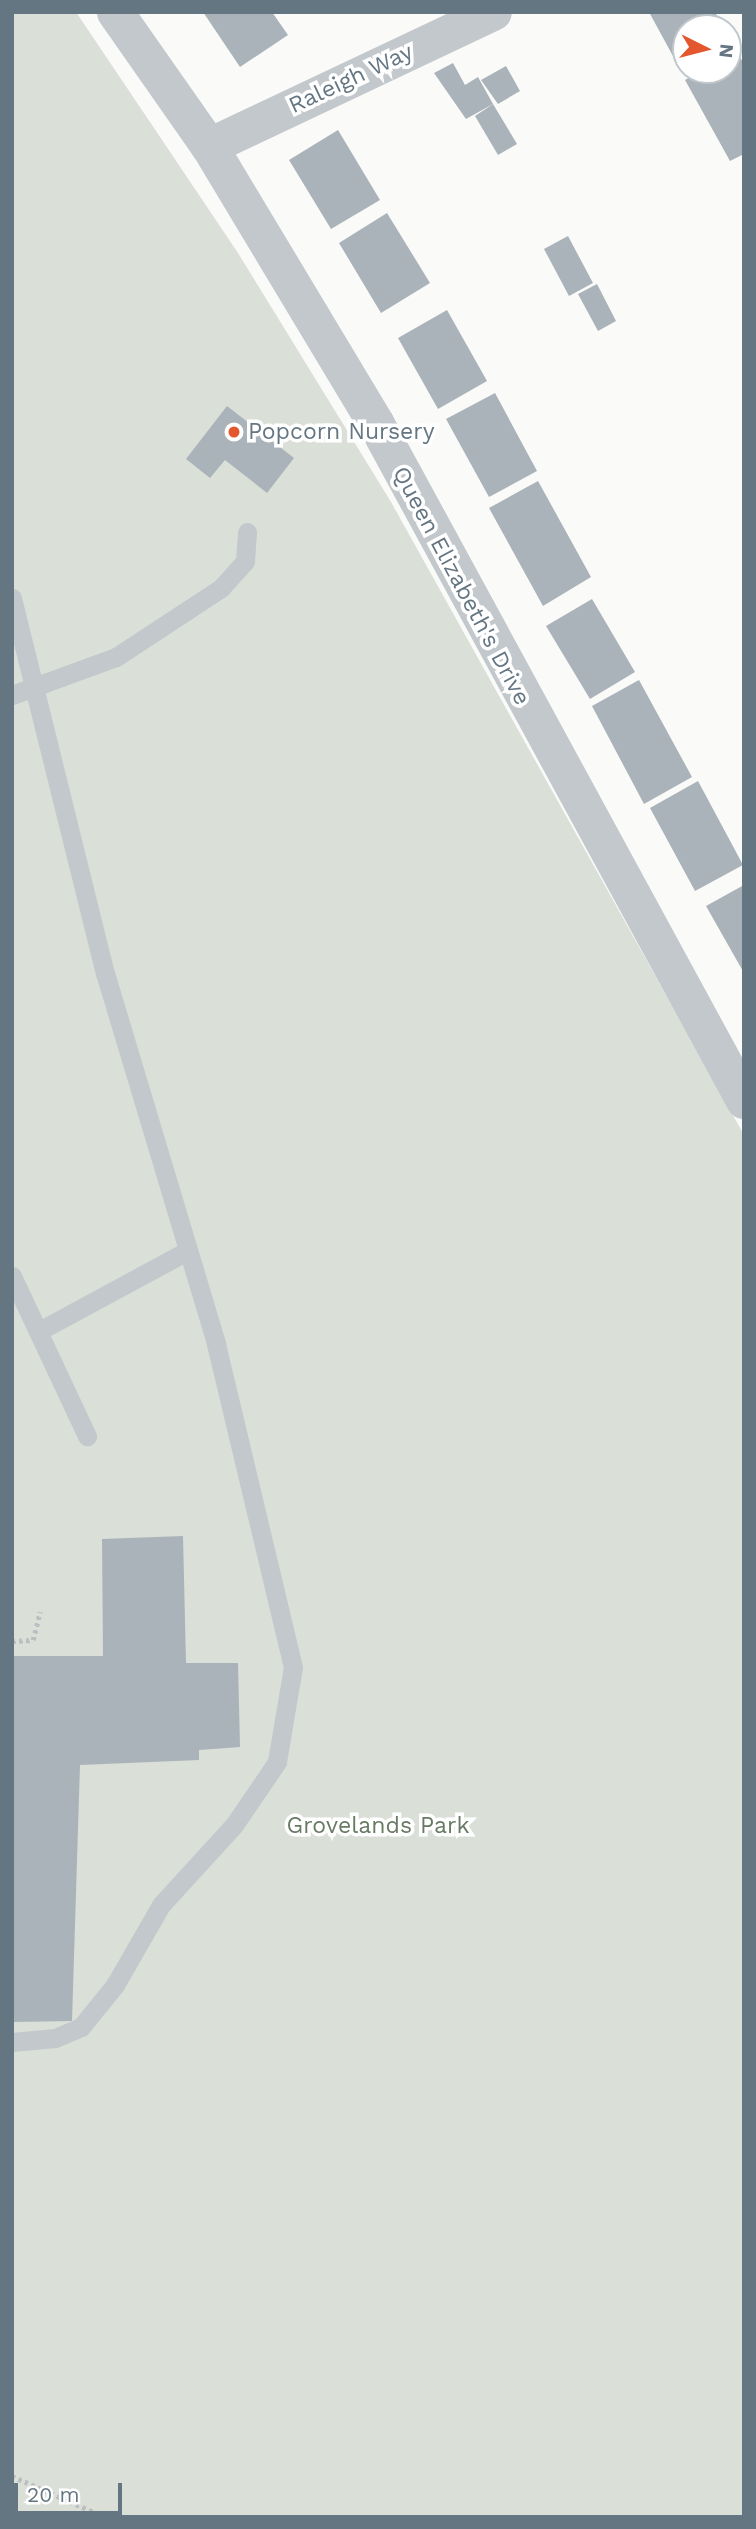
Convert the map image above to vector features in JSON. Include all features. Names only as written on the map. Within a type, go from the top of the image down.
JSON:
[{"type":"street","name":"Queen Elizabeth's Drive","points":[[115,12],[209,146],[376,424],[744,1100]]},
{"type":"street","name":"Raleigh Way","points":[[209,146],[493,12]]},
{"type":"lane","points":[[12,695],[116,657],[221,588],[245,561],[247,532]]},
{"type":"lane","points":[[12,597],[105,973],[216,1344],[293,1668],[277,1762],[234,1825],[162,1905],[115,1985],[80,2027],[55,2038],[12,2042]]},
{"type":"lane","points":[[39,1331],[187,1251]]},
{"type":"lane","points":[[12,1276],[87,1436]]},
{"type":"path","points":[[12,1641],[33,1640],[40,1612]]},
{"type":"path","points":[[12,2476],[105,2517]]},
{"type":"green space","name":"Grovelands Park","points":[[12,12],[76,12],[238,253],[391,502],[744,1135],[744,2517],[12,2517]]},
{"type":"building","points":[[203,12],[272,12],[288,35],[240,67]]},
{"type":"building","points":[[649,12],[715,12],[716,14],[672,14],[672,54]]},
{"type":"building","points":[[742,61],[744,154],[730,161],[687,84],[742,84]]},
{"type":"building","points":[[453,63],[465,85],[478,77],[493,104],[466,119],[434,73]]},
{"type":"building","points":[[506,66],[520,91],[498,104],[481,80]]},
{"type":"building","points":[[493,104],[517,144],[498,155],[475,116]]},
{"type":"building","points":[[338,130],[380,200],[331,229],[289,160]]},
{"type":"building","points":[[387,213],[430,283],[381,313],[339,243]]},
{"type":"building","points":[[568,236],[593,283],[569,296],[544,249]]},
{"type":"building","points":[[597,284],[616,321],[598,331],[578,294]]},
{"type":"building","points":[[447,310],[487,381],[438,409],[398,338]]},
{"type":"building","points":[[495,393],[537,471],[489,497],[446,419]]},
{"type":"building","name":"Popcorn Nursery","points":[[227,406],[294,458],[267,493],[225,460],[210,478],[186,459]]},
{"type":"building","points":[[538,481],[591,577],[543,606],[489,508]]},
{"type":"building","points":[[592,599],[635,672],[590,699],[546,626]]},
{"type":"building","points":[[639,680],[692,777],[644,804],[592,706]]},
{"type":"building","points":[[698,781],[743,865],[695,891],[650,808]]},
{"type":"building","points":[[744,885],[744,973],[706,906]]},
{"type":"building","points":[[183,1536],[186,1663],[238,1663],[240,1747],[199,1750],[199,1760],[80,1765],[72,2021],[12,2022],[12,1656],[103,1656],[102,1539]]},
{"type":"place","name":"Popcorn Nursery","points":[[234,432]]}]
